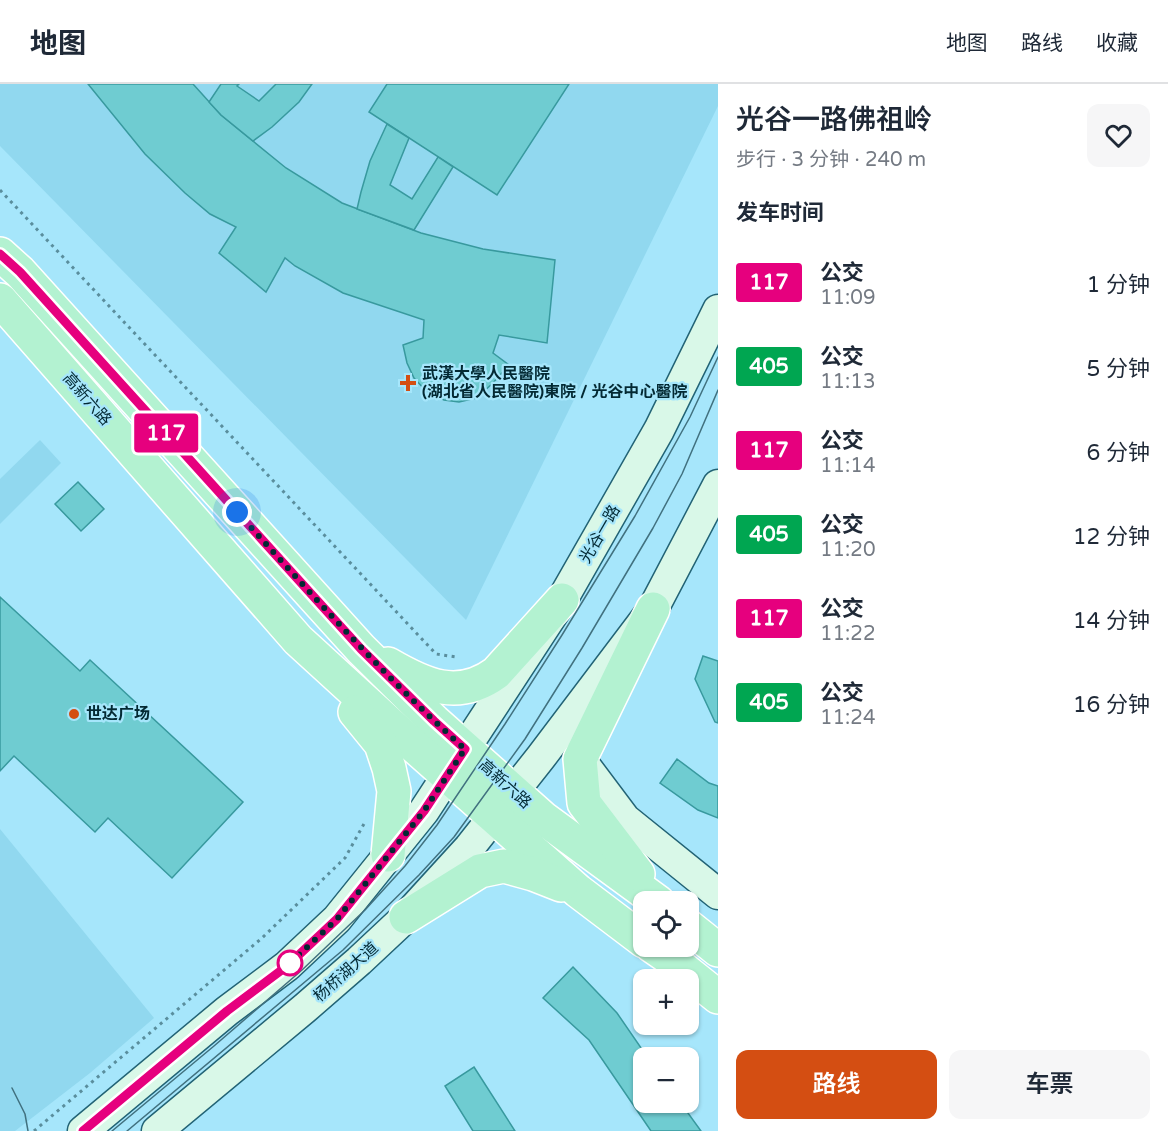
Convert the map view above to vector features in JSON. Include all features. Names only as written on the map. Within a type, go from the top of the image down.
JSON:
[{"type":"main road","name":"高新六路","points":[[0,254],[20,272],[361,649],[465,749],[504,804],[578,891],[633,933]]},
{"type":"main road","name":"高新六路","points":[[0,300],[298,640],[448,776],[504,804],[543,818],[644,891]]},
{"type":"main road","name":"光谷一路","points":[[465,749],[562,600],[659,430],[718,310]]},
{"type":"main road","points":[[651,891],[584,803],[580,759],[652,609],[718,484]]},
{"type":"main road","points":[[361,649],[413,678],[435,686],[452,688],[475,685],[496,673],[562,600]]},
{"type":"main road","points":[[504,804],[652,609]]},
{"type":"main road","points":[[298,640],[381,744],[394,791],[388,855]]},
{"type":"main road","points":[[83,1131],[227,1011],[287,966],[337,919],[424,811],[465,749]]},
{"type":"main road","points":[[580,759],[625,819],[718,894]]},
{"type":"main road","name":"杨桥湖大道","points":[[157,1131],[305,1008],[406,917],[469,848],[504,804]]},
{"type":"main road","points":[[406,917],[480,871],[504,866],[578,891]]},
{"type":"main road","points":[[699,935],[718,950]]},
{"type":"main road","points":[[668,957],[718,997]]},
{"type":"path","points":[[0,190],[436,654],[456,657]]},
{"type":"path","points":[[34,1131],[262,938],[345,858],[367,816]]},
{"type":"shaded area","name":"武漢大學人民醫院 (湖北省人民醫院)東院 / 光谷中心醫院","points":[[0,84],[718,84],[718,106],[466,620],[0,146]]},
{"type":"shaded area","points":[[40,440],[61,463],[0,524],[0,479]]},
{"type":"shaded area","points":[[0,829],[154,1018],[90,1073],[15,1131],[0,1131]]},
{"type":"building","points":[[88,84],[193,84],[221,115],[286,168],[342,203],[421,233],[483,249],[555,260],[547,343],[499,335],[493,353],[509,365],[476,398],[459,402],[444,400],[426,391],[414,378],[407,363],[403,345],[423,338],[424,320],[343,293],[285,258],[266,292],[219,253],[236,227],[210,214],[185,193],[145,154]]},
{"type":"building","points":[[221,84],[239,84],[237,86],[259,101],[276,84],[312,84],[299,102],[253,141],[209,102]]},
{"type":"building","points":[[387,84],[569,84],[497,195],[369,112]]},
{"type":"building","points":[[387,124],[409,138],[390,185],[412,199],[438,157],[453,167],[414,230],[357,209],[370,161]]},
{"type":"building","points":[[78,482],[104,509],[81,531],[55,504]]},
{"type":"building","name":"世达广场","points":[[0,597],[80,671],[90,660],[243,802],[172,878],[108,818],[95,832],[14,756],[0,771]]},
{"type":"building","points":[[703,656],[718,661],[718,723],[715,722],[695,679]]},
{"type":"building","points":[[677,759],[709,783],[718,786],[718,818],[698,810],[660,783]]},
{"type":"building","points":[[573,967],[617,1013],[640,1047],[633,1047],[633,1105],[589,1040],[543,998]]},
{"type":"building","points":[[474,1067],[515,1131],[473,1131],[445,1086]]},
{"type":"building","points":[[639,1113],[688,1113],[701,1131],[651,1131]]},
{"type":"tram line","points":[[112,1131],[302,970],[365,910],[405,866],[437,825],[562,635],[635,516],[690,417],[718,357]]},
{"type":"tram line","points":[[127,1131],[343,950],[454,837],[525,739],[653,528],[682,474],[718,390]]},
{"type":"tram line","points":[[12,1088],[25,1114],[28,1131]]},
{"type":"bus line","name":"117","points":[[0,254],[20,272],[361,649],[465,749],[424,811],[337,919],[287,966],[227,1011],[83,1131]]},
{"type":"place","name":"武漢大學人民醫院 (湖北省人民醫院)東院 / 光谷中心醫院","points":[[408,383]]},
{"type":"place","name":"世达广场","points":[[74,714]]},
{"type":"route","points":[[237,512],[361,649],[465,749],[424,811],[337,919],[287,966],[290,963]]}]
